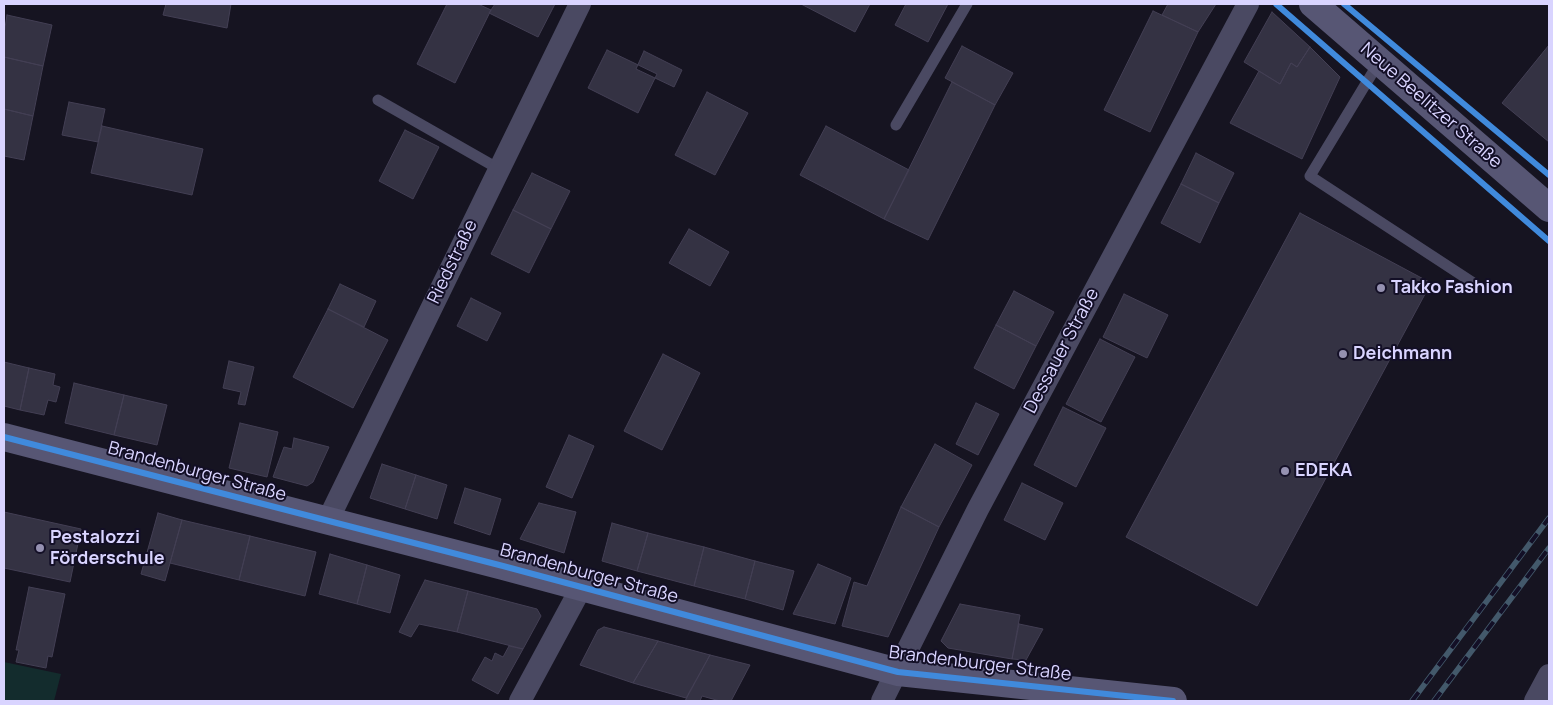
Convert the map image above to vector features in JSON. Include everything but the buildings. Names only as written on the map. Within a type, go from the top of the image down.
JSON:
[{"type":"street","name":"Riedstraße","points":[[327,522],[338,494],[580,4]]},
{"type":"street","name":"Dessauer Straße","points":[[882,701],[978,509],[1248,4]]},
{"type":"street","name":"Neue Beelitzer Straße","points":[[1313,4],[1549,208]]},
{"type":"street","name":"Brandenburger Straße","points":[[4,437],[898,672],[1173,701]]},
{"type":"street","points":[[520,701],[581,588]]},
{"type":"street","points":[[1534,701],[1549,675]]},
{"type":"lane","points":[[896,125],[967,4]]},
{"type":"lane","points":[[1379,62],[1310,176],[1472,282]]},
{"type":"lane","points":[[378,100],[499,169]]},
{"type":"green space","points":[[4,662],[61,674],[54,701],[4,701]]},
{"type":"railway","points":[[1412,701],[1549,518]]},
{"type":"railway","points":[[1434,701],[1549,548]]},
{"type":"cycle path","points":[[1276,4],[1549,241]]},
{"type":"cycle path","points":[[1344,4],[1549,175]]},
{"type":"cycle path","points":[[4,437],[503,566],[898,672],[1173,701]]},
{"type":"place","name":"Takko Fashion","points":[[1381,288]]},
{"type":"place","name":"Deichmann","points":[[1343,354]]},
{"type":"place","name":"EDEKA","points":[[1285,471]]},
{"type":"place","name":"Pestalozzi Förderschule","points":[[40,548]]}]
